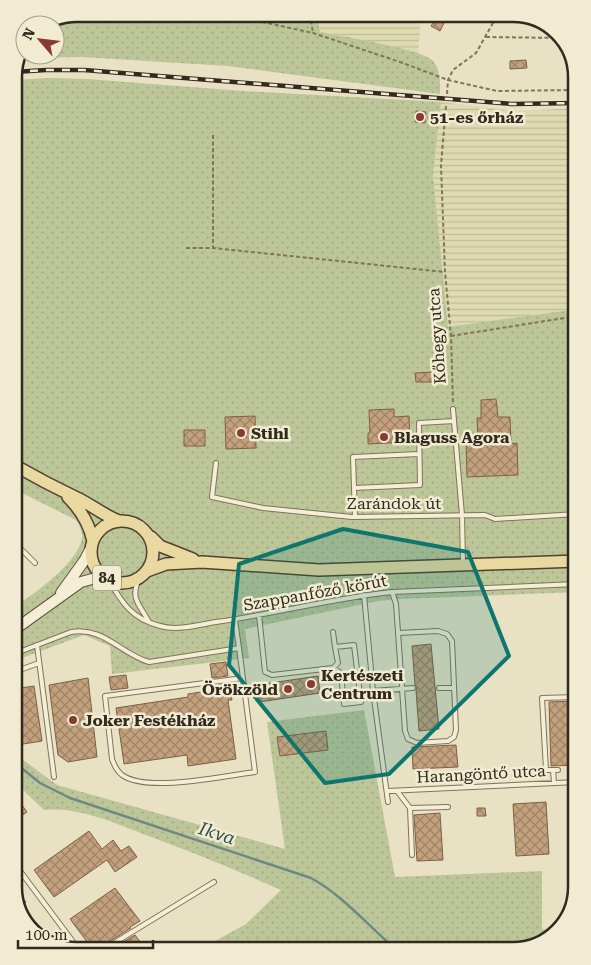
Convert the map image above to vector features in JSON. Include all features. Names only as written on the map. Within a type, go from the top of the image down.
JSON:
[{"type":"main road","name":"84","points":[[23,470],[78,498],[106,516],[138,525],[160,546],[202,562]]},
{"type":"main road","name":"84","points":[[63,492],[84,516],[90,527],[93,543],[92,558],[95,566],[106,578],[123,582],[166,564],[202,562],[319,570],[568,561]]},
{"type":"main road","points":[[53,603],[84,561],[102,528],[119,520]]},
{"type":"main road","points":[[143,574],[151,564],[153,550],[149,536]]},
{"type":"main road","points":[[22,624],[81,582],[106,578]]},
{"type":"lane","points":[[453,409],[462,515],[463,565]]},
{"type":"lane","points":[[354,488],[420,485],[418,423],[454,421]]},
{"type":"lane","points":[[355,517],[353,456],[419,454]]},
{"type":"lane","name":"Zarándok út","points":[[216,463],[212,497],[263,508],[355,517],[485,515],[495,519],[568,515]]},
{"type":"lane","points":[[22,550],[35,563]]},
{"type":"lane","points":[[143,574],[134,590],[135,598],[149,622]]},
{"type":"lane","name":"Szappanfőző körút","points":[[106,578],[124,606],[136,616],[160,626],[178,628],[235,620],[364,595],[392,592],[568,584]]},
{"type":"lane","points":[[392,592],[396,604],[398,633],[405,731],[408,739],[417,743],[448,741],[454,737],[456,730],[452,641],[447,634],[438,631],[398,633]]},
{"type":"lane","points":[[364,595],[373,691],[388,802]]},
{"type":"lane","points":[[259,615],[265,672],[272,676],[333,668],[338,663],[333,632]]},
{"type":"lane","points":[[235,620],[243,678],[255,772],[185,782],[144,782],[132,780],[121,775],[112,759],[103,697],[243,678]]},
{"type":"lane","points":[[22,651],[80,630],[89,631],[108,638],[138,659],[149,662],[239,648]]},
{"type":"lane","points":[[333,668],[341,673],[344,704],[361,702],[354,644],[335,647]]},
{"type":"lane","points":[[37,645],[54,777]]},
{"type":"lane","points":[[22,669],[39,663]]},
{"type":"lane","points":[[373,691],[413,688]]},
{"type":"lane","points":[[439,688],[454,688]]},
{"type":"lane","points":[[554,783],[556,770],[546,770],[542,698],[568,697]]},
{"type":"lane","name":"Harangöntő utca","points":[[387,791],[568,782]]},
{"type":"lane","points":[[397,791],[410,808],[412,855]]},
{"type":"lane","points":[[410,808],[448,807]]},
{"type":"lane","points":[[22,874],[73,942]]},
{"type":"lane","points":[[116,942],[214,882]]},
{"type":"path","points":[[264,22],[313,33],[448,80],[497,91],[568,90]]},
{"type":"path","points":[[311,23],[313,33]]},
{"type":"path","points":[[447,94],[448,80],[453,70],[476,53],[492,23]]},
{"type":"path","points":[[486,37],[552,38]]},
{"type":"path","name":"Kőhegy utca","points":[[446,106],[441,165],[445,272],[451,336],[453,409]]},
{"type":"path","points":[[213,135],[213,248]]},
{"type":"path","points":[[186,248],[213,248],[445,272]]},
{"type":"path","points":[[451,336],[568,317]]},
{"type":"highlighted area","points":[[343,529],[468,552],[509,656],[389,774],[325,783],[229,665],[239,564]]},
{"type":"shaded area","points":[[319,23],[420,23],[418,54],[393,46],[320,32]]},
{"type":"shaded area","points":[[441,102],[517,111],[568,108],[568,310],[448,328],[433,175]]},
{"type":"green space","points":[[77,22],[319,23],[320,32],[398,48],[426,56],[433,61],[439,73],[440,94],[228,66],[65,57],[65,24]]},
{"type":"green space","points":[[23,79],[88,79],[243,91],[441,102],[433,175],[448,327],[568,310],[568,592],[378,601],[245,629],[249,658],[112,674],[110,646],[84,635],[22,658],[22,601],[64,567],[73,557],[82,538],[76,520],[22,493]]},
{"type":"green space","points":[[312,585],[325,594],[304,595],[303,587]]},
{"type":"green space","points":[[364,710],[395,877],[542,871],[542,929],[549,930],[538,937],[521,942],[213,942],[246,924],[281,890],[107,820],[82,813],[44,810],[22,789],[22,759],[57,785],[285,849],[267,722]]},
{"type":"building","points":[[433,23],[444,23],[440,31],[431,26]]},
{"type":"building","points":[[526,60],[527,68],[510,69],[510,61]]},
{"type":"building","name":"51-es őrház","points":[[416,111],[426,112],[425,123],[415,122]]},
{"type":"building","points":[[433,372],[433,382],[416,382],[415,373]]},
{"type":"building","points":[[496,399],[498,417],[510,417],[511,444],[517,443],[518,475],[467,477],[466,440],[478,440],[477,418],[481,418],[481,400]]},
{"type":"building","points":[[394,409],[394,417],[409,416],[410,442],[368,444],[368,433],[370,433],[369,410]]},
{"type":"building","name":"Stihl","points":[[255,416],[256,448],[226,449],[225,417]]},
{"type":"building","points":[[184,430],[205,430],[205,446],[184,446]]},
{"type":"building","points":[[431,644],[439,729],[419,731],[417,687],[415,685],[412,646]]},
{"type":"building","points":[[226,662],[228,676],[212,678],[210,664]]},
{"type":"building","points":[[126,675],[128,688],[111,690],[109,677]]},
{"type":"building","name":"Örökzöld","points":[[318,676],[320,693],[259,702],[257,685]]},
{"type":"building","name":"Joker Festékház","points":[[88,678],[97,757],[68,762],[58,755],[49,685]]},
{"type":"building","points":[[229,684],[232,700],[228,700],[236,759],[188,766],[187,755],[124,764],[116,708],[188,697],[188,694],[213,690],[213,686]]},
{"type":"building","points":[[34,686],[42,741],[22,744],[22,688]]},
{"type":"building","points":[[568,701],[568,765],[551,766],[549,702]]},
{"type":"building","points":[[326,731],[328,750],[280,756],[277,737]]},
{"type":"building","points":[[456,745],[458,767],[413,769],[412,747]]},
{"type":"building","points":[[546,802],[549,854],[516,856],[513,804]]},
{"type":"building","points":[[22,805],[27,812],[22,815]]},
{"type":"building","points":[[477,808],[485,808],[486,816],[477,816]]},
{"type":"building","points":[[440,813],[443,860],[417,861],[414,815]]},
{"type":"building","points":[[89,831],[102,849],[113,840],[121,851],[129,846],[137,857],[115,872],[107,860],[54,897],[34,870]]},
{"type":"building","points":[[115,888],[140,921],[109,942],[87,942],[70,919]]},
{"type":"building","points":[[135,935],[140,942],[123,942]]},
{"type":"waterway","name":"Ikva","points":[[22,769],[40,783],[70,798],[311,878],[345,903],[387,942]]},
{"type":"railway","points":[[23,71],[84,70],[512,104],[568,103]]},
{"type":"place","name":"51-es őrház","points":[[420,117]]},
{"type":"place","name":"Stihl","points":[[241,433]]},
{"type":"place","name":"Blaguss Agora","points":[[384,437]]},
{"type":"place","name":"Kertészeti Centrum","points":[[311,684]]},
{"type":"place","name":"Örökzöld","points":[[288,689]]},
{"type":"place","name":"Joker Festékház","points":[[73,720]]}]
